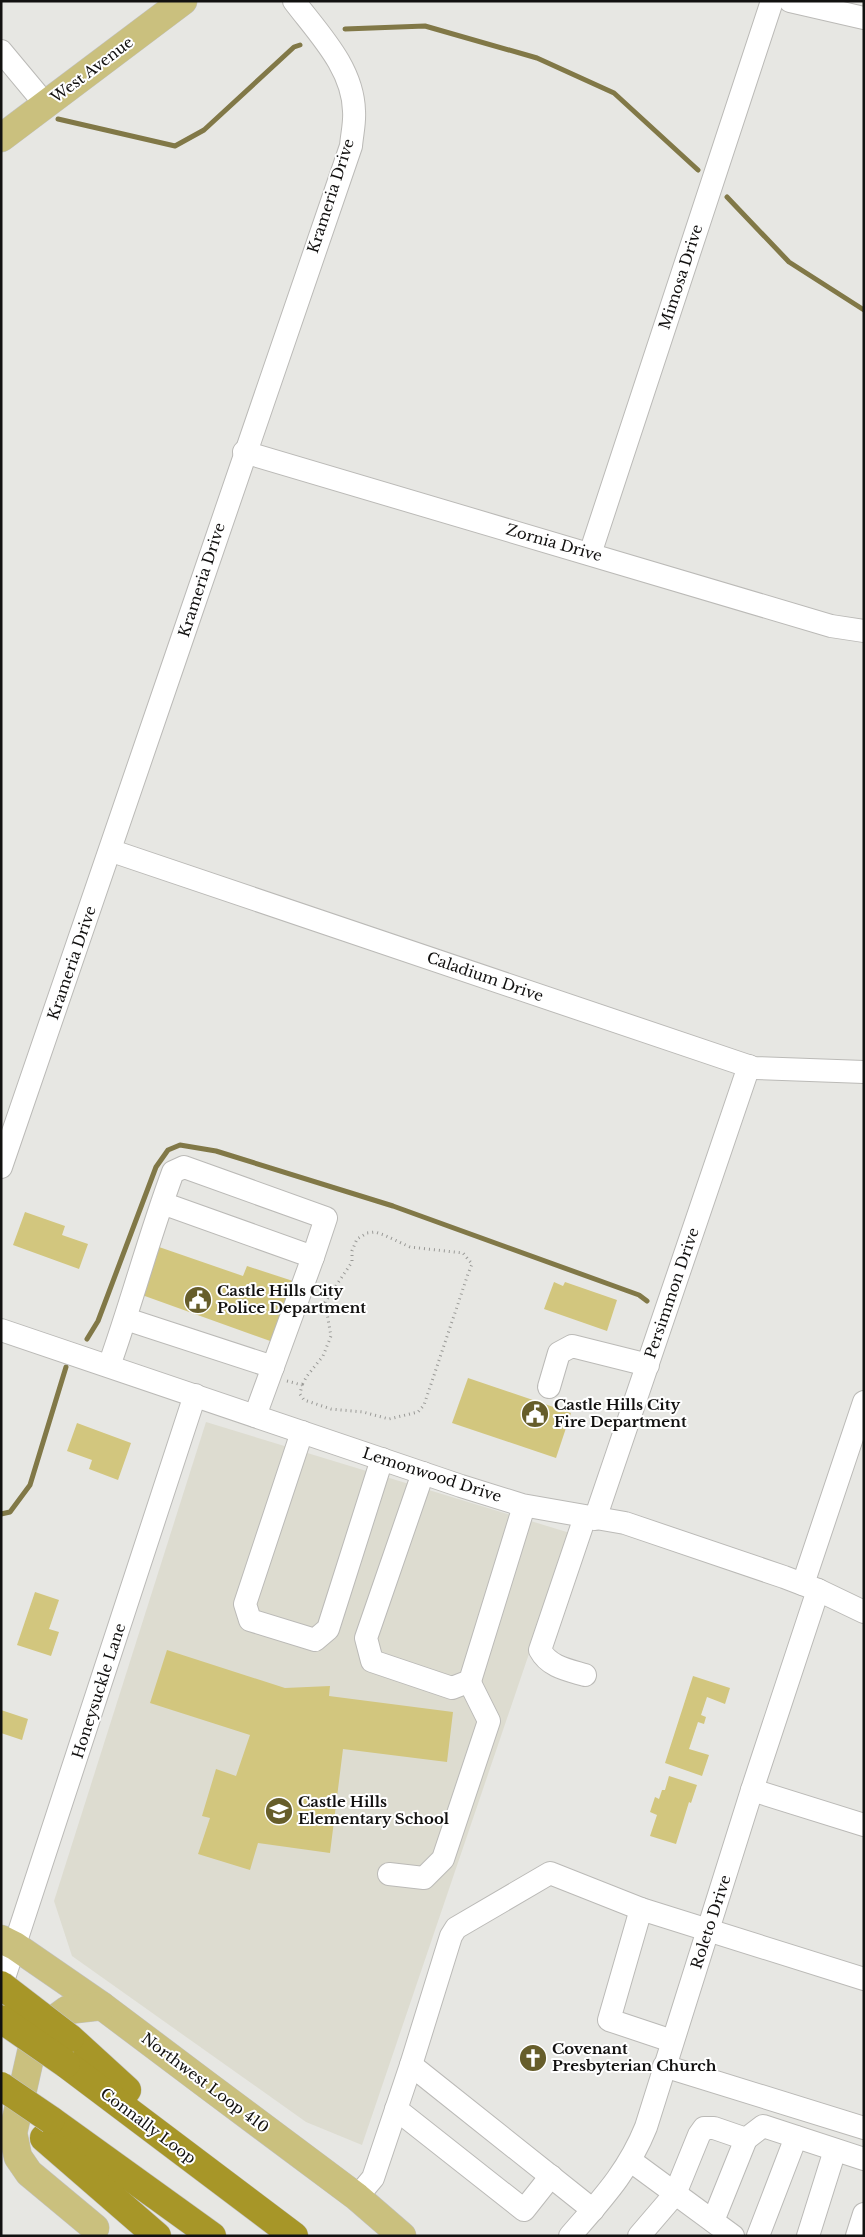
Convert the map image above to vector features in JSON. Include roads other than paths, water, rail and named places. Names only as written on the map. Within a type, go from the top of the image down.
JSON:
[{"type":"highway","points":[[1,1986],[68,2051]]},
{"type":"highway","name":"Connally Loop","points":[[1,2019],[68,2051],[245,2200],[294,2236]]},
{"type":"highway","points":[[1,2086],[48,2129],[157,2236]]},
{"type":"highway","points":[[1,2101],[48,2129],[212,2236]]},
{"type":"main road","name":"West Avenue","points":[[1,138],[183,1]]},
{"type":"main road","name":"Northwest Loop 410","points":[[8,1942],[102,2006],[357,2197],[402,2236]]},
{"type":"main road","points":[[98,2233],[29,2173],[18,2157],[13,2133],[31,2053],[41,2028],[67,2010],[102,2006]]},
{"type":"main road","points":[[1,2164],[98,2233]]},
{"type":"street","name":"Krameria Drive","points":[[1,1167],[112,851],[244,452],[352,137],[354,111],[351,89],[343,68],[294,1]]},
{"type":"street","name":"Mimosa Drive","points":[[590,554],[772,1]]},
{"type":"street","points":[[790,1],[864,18]]},
{"type":"street","points":[[1,51],[46,104]]},
{"type":"street","name":"Zornia Drive","points":[[244,452],[831,626],[864,632]]},
{"type":"street","name":"Caladium Drive","points":[[112,851],[749,1066],[864,1072]]},
{"type":"street","name":"Persimmon Drive","points":[[585,1675],[558,1667],[548,1660],[540,1650],[648,1365],[749,1066]]},
{"type":"street","points":[[109,1366],[173,1172],[184,1167],[326,1218],[255,1416]]},
{"type":"street","points":[[162,1203],[313,1258]]},
{"type":"street","points":[[126,1319],[271,1372]]},
{"type":"street","name":"Lemonwood Drive","points":[[1,1330],[524,1506],[625,1523],[810,1587],[864,1612]]},
{"type":"street","points":[[548,1387],[559,1353],[572,1346],[648,1365]]},
{"type":"street","name":"Honeysuckle Lane","points":[[1,1986],[8,1942],[195,1395]]},
{"type":"street","name":"Roleto Drive","points":[[570,2236],[620,2177],[631,2161],[646,2127],[752,1790],[864,1402]]},
{"type":"street","points":[[302,1432],[245,1604],[250,1620],[315,1640],[328,1629],[382,1459]]},
{"type":"street","points":[[423,1473],[366,1638],[372,1662],[452,1688],[469,1681]]},
{"type":"street","points":[[389,1874],[424,1878],[443,1860],[489,1721],[469,1681],[524,1506]]},
{"type":"street","points":[[752,1790],[864,1824]]},
{"type":"street","points":[[357,2197],[373,2178],[411,2065],[450,1936],[456,1928],[550,1873],[641,1909],[864,1979]]},
{"type":"street","points":[[641,1909],[608,2020],[672,2041]]},
{"type":"street","points":[[411,2065],[593,2210]]},
{"type":"street","points":[[664,2066],[864,2128]]},
{"type":"street","points":[[396,2109],[524,2210],[551,2176]]},
{"type":"street","points":[[713,2221],[746,2139],[763,2126],[864,2159]]},
{"type":"street","points":[[639,2236],[676,2194],[699,2135],[704,2128],[714,2128],[746,2139]]},
{"type":"street","points":[[758,2236],[796,2137]]},
{"type":"street","points":[[808,2236],[835,2150]]},
{"type":"street","points":[[631,2161],[734,2236]]},
{"type":"street","points":[[857,2236],[864,2214]]},
{"type":"waterway","points":[[345,29],[425,26],[537,58],[614,93],[698,170]]},
{"type":"waterway","points":[[58,119],[175,146],[204,130],[294,47],[300,45]]},
{"type":"waterway","points":[[727,197],[789,262],[864,310]]},
{"type":"waterway","points":[[87,1339],[98,1321],[156,1167],[168,1150],[180,1145],[216,1151],[393,1206],[639,1295],[647,1301]]},
{"type":"waterway","points":[[1,1514],[10,1512],[30,1485],[66,1367]]},
{"type":"place","name":"Castle Hills City Police Department","points":[[198,1300]]},
{"type":"place","name":"Castle Hills City Fire Department","points":[[535,1414]]},
{"type":"place","name":"Castle Hills Elementary School","points":[[279,1811]]},
{"type":"place","name":"Covenant Presbyterian Church","points":[[533,2058]]}]
